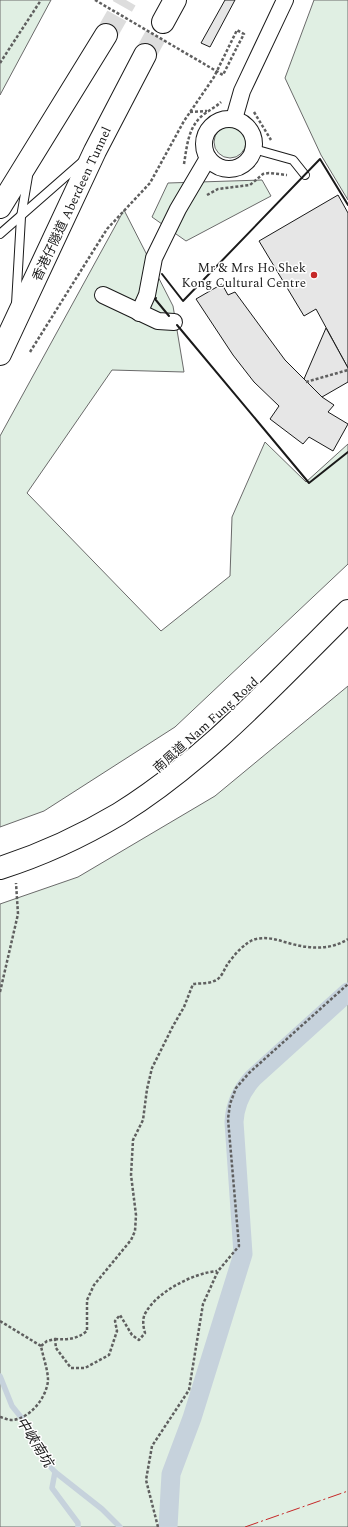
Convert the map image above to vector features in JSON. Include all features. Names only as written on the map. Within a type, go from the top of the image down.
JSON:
[{"type":"main road","points":[[163,22],[176,0]]},
{"type":"main road","points":[[0,207],[106,35]]},
{"type":"main road","name":"香港仔隧道 Aberdeen Tunnel","points":[[0,354],[14,327],[95,151],[145,55]]},
{"type":"main road","name":"南風道 Nam Fung Road","points":[[8,875],[40,853],[91,829],[118,814],[165,782],[228,728],[348,611]]},
{"type":"street","points":[[234,119],[242,91],[285,0]]},
{"type":"street","points":[[234,119],[248,127],[252,134],[254,149],[251,157],[238,168],[222,168],[208,158],[205,151],[204,142],[206,134],[211,127],[218,122],[234,119]]},
{"type":"street","points":[[139,313],[148,295],[154,258],[178,209],[208,158]]},
{"type":"street","points":[[104,295],[158,321],[174,322]]},
{"type":"lane","points":[[254,149],[279,155],[294,163],[305,175]]},
{"type":"lane","points":[[0,234],[95,151]]},
{"type":"lane","points":[[14,327],[21,216],[30,160]]},
{"type":"path","points":[[0,63],[41,0]]},
{"type":"path","points":[[30,352],[107,229],[150,183],[190,112],[214,77],[217,71],[224,57],[237,30],[244,34],[223,75],[217,72],[210,68],[204,64],[184,53],[95,0]]},
{"type":"path","points":[[253,107],[256,118],[272,142]]},
{"type":"path","points":[[190,112],[209,111]]},
{"type":"path","points":[[204,198],[208,194],[218,189],[250,185],[264,174],[274,172],[287,175],[294,163]]},
{"type":"path","points":[[306,382],[348,370]]},
{"type":"path","points":[[0,992],[18,914],[8,875]]},
{"type":"path","points":[[41,1346],[47,1341],[55,1339],[69,1340],[81,1336],[87,1331],[87,1300],[94,1284],[131,1240],[135,1231],[136,1215],[132,1175],[133,1140],[143,1120],[146,1089],[152,1068],[184,1007],[193,984],[215,981],[220,978],[228,963],[250,941],[257,939],[277,938],[292,944],[325,948],[340,944],[348,939]]},
{"type":"path","points":[[158,1527],[146,1480],[152,1446],[189,1390],[203,1304],[218,1271],[239,1246],[228,1120],[230,1104],[236,1088],[249,1073],[348,984]]},
{"type":"path","points":[[55,1339],[56,1348],[71,1368],[85,1368],[109,1356],[117,1331],[115,1321],[120,1315],[132,1335],[139,1340],[145,1333],[143,1324],[145,1312],[159,1297],[185,1280],[206,1272],[218,1271]]},
{"type":"path","points":[[0,1321],[41,1346],[48,1380],[44,1394],[37,1406],[29,1413],[14,1420],[0,1417]]},
{"type":"green space","points":[[0,0],[51,0],[0,95]]},
{"type":"green space","points":[[314,0],[348,0],[348,200],[321,155],[285,78]]},
{"type":"green space","points":[[227,126],[233,126],[243,133],[246,142],[245,148],[239,155],[233,158],[227,158],[217,151],[214,145],[214,139],[221,129]]},
{"type":"green space","points":[[262,180],[271,196],[186,241],[152,217],[168,183]]},
{"type":"green space","points":[[124,210],[173,306],[184,372],[112,370],[27,493],[161,631],[230,576],[232,517],[265,442],[306,482],[348,444],[348,564],[175,727],[44,811],[0,827],[0,436]]},
{"type":"green space","points":[[348,686],[348,1527],[0,1527],[0,904],[78,877],[215,796]]},
{"type":"building","points":[[225,0],[235,0],[210,47],[201,43]]},
{"type":"building","name":"Mr & Mrs Ho Shek Kong Cultural Centre","points":[[338,195],[348,213],[348,368],[316,309],[304,316],[259,241]]},
{"type":"building","points":[[222,284],[228,295],[235,292],[285,360],[322,397],[334,405],[328,412],[348,424],[333,451],[309,437],[303,444],[270,419],[279,406],[254,382],[233,355],[196,299]]},
{"type":"building","points":[[326,328],[348,368],[348,382],[322,397],[304,379]]},
{"type":"waterway","points":[[168,1527],[171,1474],[192,1418],[243,1254],[234,1122],[237,1104],[245,1088],[253,1078],[348,992]]},
{"type":"waterway","name":"中峽南坑","points":[[0,1376],[12,1406],[33,1432],[42,1457],[55,1472],[52,1488],[78,1523],[78,1527]]},
{"type":"waterway","points":[[55,1472],[102,1509],[120,1527]]},
{"type":"tunnel","points":[[106,35],[126,0]]},
{"type":"tunnel","points":[[145,55],[163,22]]},
{"type":"wall","points":[[162,274],[183,301],[320,159],[348,205]]},
{"type":"wall","points":[[156,298],[155,299],[169,316]]},
{"type":"wall","points":[[177,325],[309,483],[348,452]]},
{"type":"power","points":[[245,1527],[348,1491]]},
{"type":"place","name":"Mr & Mrs Ho Shek Kong Cultural Centre","points":[[314,275]]}]
